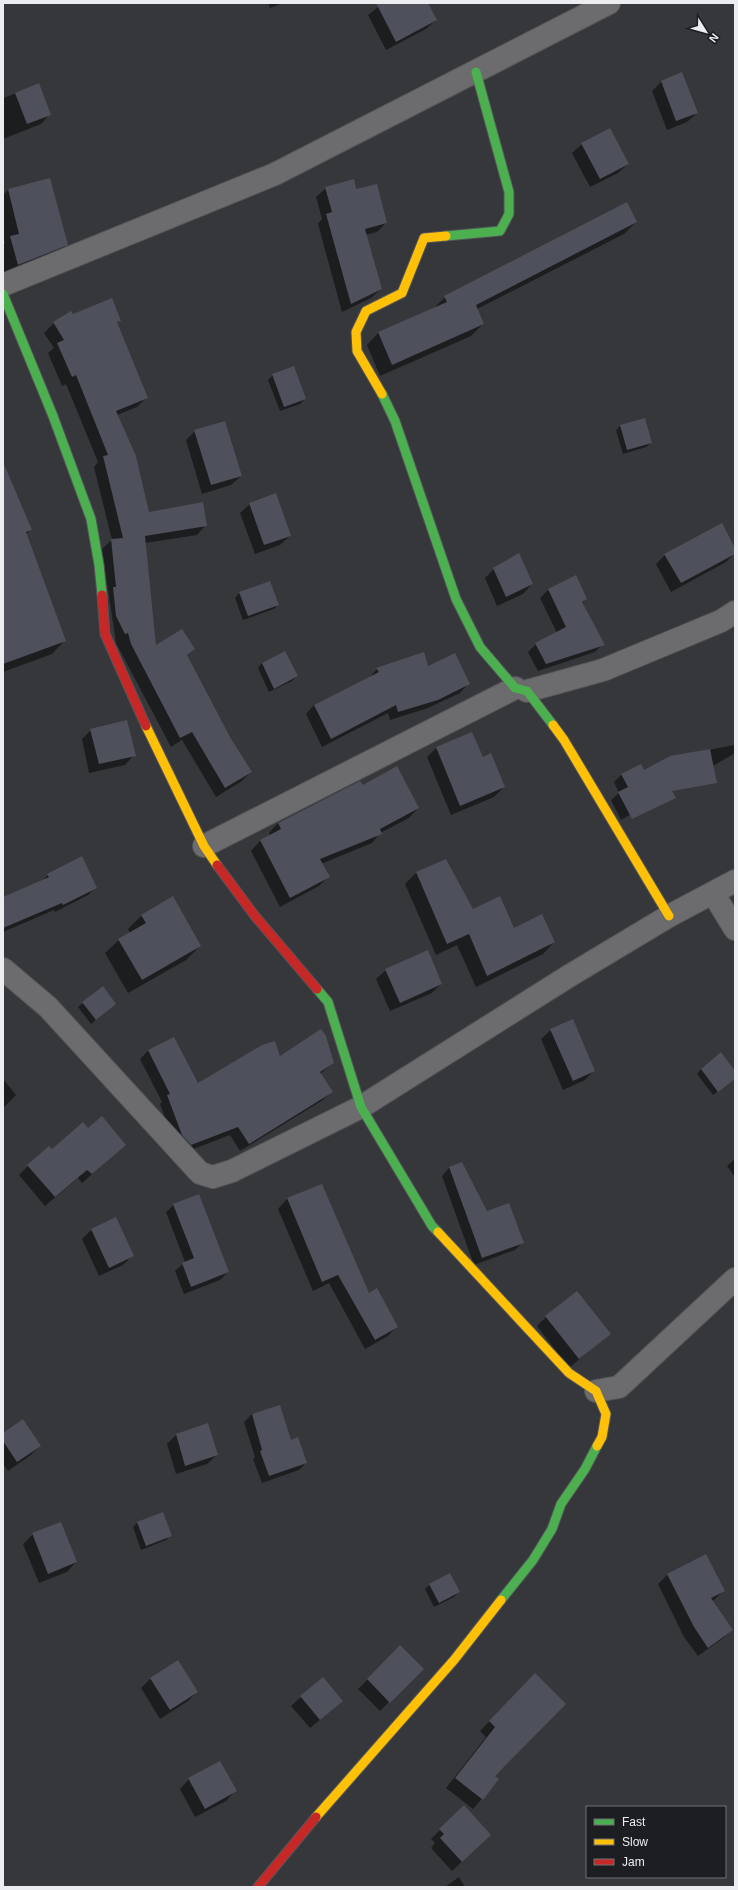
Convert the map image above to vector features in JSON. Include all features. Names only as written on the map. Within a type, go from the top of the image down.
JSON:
[{"type":"street","points":[[3,285],[275,174],[610,3]]},
{"type":"street","points":[[476,72],[509,192],[509,214],[500,231],[424,238],[402,293],[366,312],[356,332],[357,351],[380,389],[395,421],[456,599],[480,647],[521,689],[564,740],[669,916]]},
{"type":"street","points":[[3,294],[53,416],[91,519],[99,565],[105,634],[129,691],[204,846],[255,916],[328,1002],[361,1107],[432,1226],[569,1373],[596,1391],[606,1414],[602,1437],[585,1468],[562,1504],[552,1529],[533,1560],[454,1660],[314,1818],[258,1887]]},
{"type":"street","points":[[204,846],[521,689],[603,670],[720,621],[735,612]]},
{"type":"street","points":[[3,969],[48,1007],[200,1173],[213,1177],[232,1170],[361,1107],[569,976],[669,916],[735,881]]},
{"type":"street","points":[[713,893],[735,929]]},
{"type":"street","points":[[596,1391],[619,1387],[735,1280]]},
{"type":"building","points":[[376,3],[428,3],[437,20],[396,42]]},
{"type":"building","points":[[682,72],[698,113],[676,121],[661,81]]},
{"type":"building","points":[[39,83],[51,115],[27,124],[15,93]]},
{"type":"building","points":[[610,128],[629,164],[600,179],[581,143]]},
{"type":"building","points":[[50,178],[68,245],[18,265],[10,236],[19,234],[8,189]]},
{"type":"building","points":[[354,179],[356,189],[377,184],[387,223],[365,229],[382,289],[351,304],[326,214],[332,212],[325,187]]},
{"type":"building","points":[[627,202],[637,222],[476,305],[484,324],[392,365],[378,332],[447,302],[444,296]]},
{"type":"building","points":[[112,298],[121,321],[117,322],[148,398],[116,411],[136,456],[149,512],[203,502],[207,526],[145,536],[156,645],[182,629],[195,649],[187,655],[230,737],[252,772],[225,788],[192,732],[180,738],[131,644],[128,633],[125,634],[116,616],[113,587],[116,587],[111,539],[123,538],[103,456],[108,455],[76,375],[72,377],[57,343],[64,340],[53,322],[71,311],[73,314]]},
{"type":"building","points":[[294,366],[306,399],[284,407],[272,374]]},
{"type":"building","points":[[645,418],[652,443],[627,450],[620,425]]},
{"type":"building","points":[[225,421],[242,476],[211,485],[194,430]]},
{"type":"building","points":[[3,462],[32,530],[26,532],[66,641],[3,664]]},
{"type":"building","points":[[276,493],[291,536],[264,545],[249,503]]},
{"type":"building","points":[[722,523],[735,548],[735,554],[681,583],[664,554]]},
{"type":"building","points":[[519,553],[533,584],[506,597],[493,568]]},
{"type":"building","points":[[576,575],[587,599],[582,602],[605,645],[546,664],[535,643],[566,627],[548,589]]},
{"type":"building","points":[[270,581],[279,605],[248,616],[239,592]]},
{"type":"building","points":[[285,651],[298,676],[274,689],[262,663]]},
{"type":"building","points":[[424,652],[428,666],[455,653],[470,684],[438,700],[398,712],[396,705],[331,739],[314,705],[379,672],[376,668]]},
{"type":"building","points":[[127,720],[136,756],[99,764],[90,729]]},
{"type":"building","points":[[472,732],[483,757],[491,753],[505,787],[460,806],[436,747]]},
{"type":"building","points":[[710,749],[717,783],[672,791],[676,798],[632,819],[618,792],[628,787],[621,774],[641,764],[644,770],[670,756]]},
{"type":"building","points":[[397,766],[419,808],[380,829],[382,834],[320,859],[330,877],[290,898],[260,840],[281,829],[278,823],[360,781],[363,785]]},
{"type":"building","points":[[82,856],[97,888],[63,905],[62,903],[3,928],[3,897],[49,877],[47,874]]},
{"type":"building","points":[[446,859],[473,909],[500,896],[514,928],[542,914],[555,942],[487,976],[469,934],[447,944],[416,872]]},
{"type":"building","points":[[173,896],[201,946],[142,980],[118,939],[146,923],[141,915]]},
{"type":"building","points":[[428,950],[442,984],[400,1003],[385,969]]},
{"type":"building","points":[[103,986],[116,1004],[96,1020],[82,1002]]},
{"type":"building","points":[[573,1019],[595,1071],[573,1081],[550,1029]]},
{"type":"building","points":[[321,1029],[326,1036],[334,1063],[320,1072],[333,1092],[249,1144],[238,1127],[191,1145],[182,1135],[167,1095],[170,1094],[148,1050],[174,1037],[198,1083],[262,1045],[275,1041],[280,1056]]},
{"type":"building","points":[[721,1052],[735,1071],[735,1079],[718,1092],[701,1069]]},
{"type":"building","points":[[102,1116],[126,1145],[92,1174],[87,1170],[55,1197],[27,1165],[49,1146],[52,1149],[83,1122],[88,1128]]},
{"type":"building","points":[[462,1162],[487,1211],[509,1203],[524,1243],[482,1258],[449,1167]]},
{"type":"building","points":[[322,1184],[369,1293],[377,1288],[398,1327],[375,1340],[338,1275],[322,1282],[287,1198]]},
{"type":"building","points":[[199,1194],[229,1272],[191,1287],[182,1263],[194,1258],[173,1204]]},
{"type":"building","points":[[116,1217],[134,1256],[109,1268],[91,1229]]},
{"type":"building","points":[[577,1291],[611,1334],[579,1359],[545,1316]]},
{"type":"building","points":[[280,1405],[291,1440],[298,1437],[307,1463],[269,1476],[260,1451],[262,1450],[252,1414]]},
{"type":"building","points":[[23,1419],[41,1446],[17,1462],[3,1441],[3,1433]]},
{"type":"building","points":[[208,1423],[218,1455],[185,1466],[176,1434]]},
{"type":"building","points":[[163,1512],[172,1536],[146,1546],[137,1522]]},
{"type":"building","points":[[61,1522],[77,1562],[48,1574],[32,1533]]},
{"type":"building","points":[[706,1554],[725,1591],[711,1598],[733,1630],[708,1648],[694,1627],[667,1574]]},
{"type":"building","points":[[450,1573],[460,1592],[439,1603],[429,1584]]},
{"type":"building","points":[[400,1645],[424,1669],[390,1703],[367,1679]]},
{"type":"building","points":[[178,1660],[198,1692],[170,1710],[150,1678]]},
{"type":"building","points":[[535,1673],[566,1704],[495,1776],[499,1779],[483,1800],[455,1778],[495,1727],[489,1721]]},
{"type":"building","points":[[323,1677],[343,1701],[320,1720],[300,1696]]},
{"type":"building","points":[[220,1761],[237,1791],[205,1809],[188,1778]]},
{"type":"building","points":[[464,1805],[491,1835],[462,1862],[440,1838],[444,1834],[439,1829]]},
{"type":"traffic: fast","points":[[446,236],[500,231],[509,214],[509,192],[476,72]]},
{"type":"traffic: fast","points":[[3,294],[53,416],[91,519],[99,565],[102,595]]},
{"type":"traffic: fast","points":[[382,394],[395,421],[456,599],[480,647],[515,688],[527,691],[553,725]]},
{"type":"traffic: fast","points":[[317,989],[328,1002],[361,1107],[432,1226],[438,1232]]},
{"type":"traffic: fast","points":[[501,1600],[533,1560],[552,1529],[561,1504],[585,1469],[597,1446]]},
{"type":"traffic: slow","points":[[382,394],[357,351],[356,332],[366,311],[402,293],[424,238],[446,236]]},
{"type":"traffic: slow","points":[[553,725],[564,740],[669,916]]},
{"type":"traffic: slow","points":[[146,726],[204,846],[217,865]]},
{"type":"traffic: slow","points":[[438,1232],[569,1373],[596,1391],[606,1414],[602,1437],[597,1446]]},
{"type":"traffic: slow","points":[[316,1817],[454,1660],[501,1600]]},
{"type":"traffic: jam","points":[[102,595],[105,634],[146,726]]},
{"type":"traffic: jam","points":[[217,865],[255,916],[317,989]]},
{"type":"traffic: jam","points":[[258,1887],[316,1817]]}]
